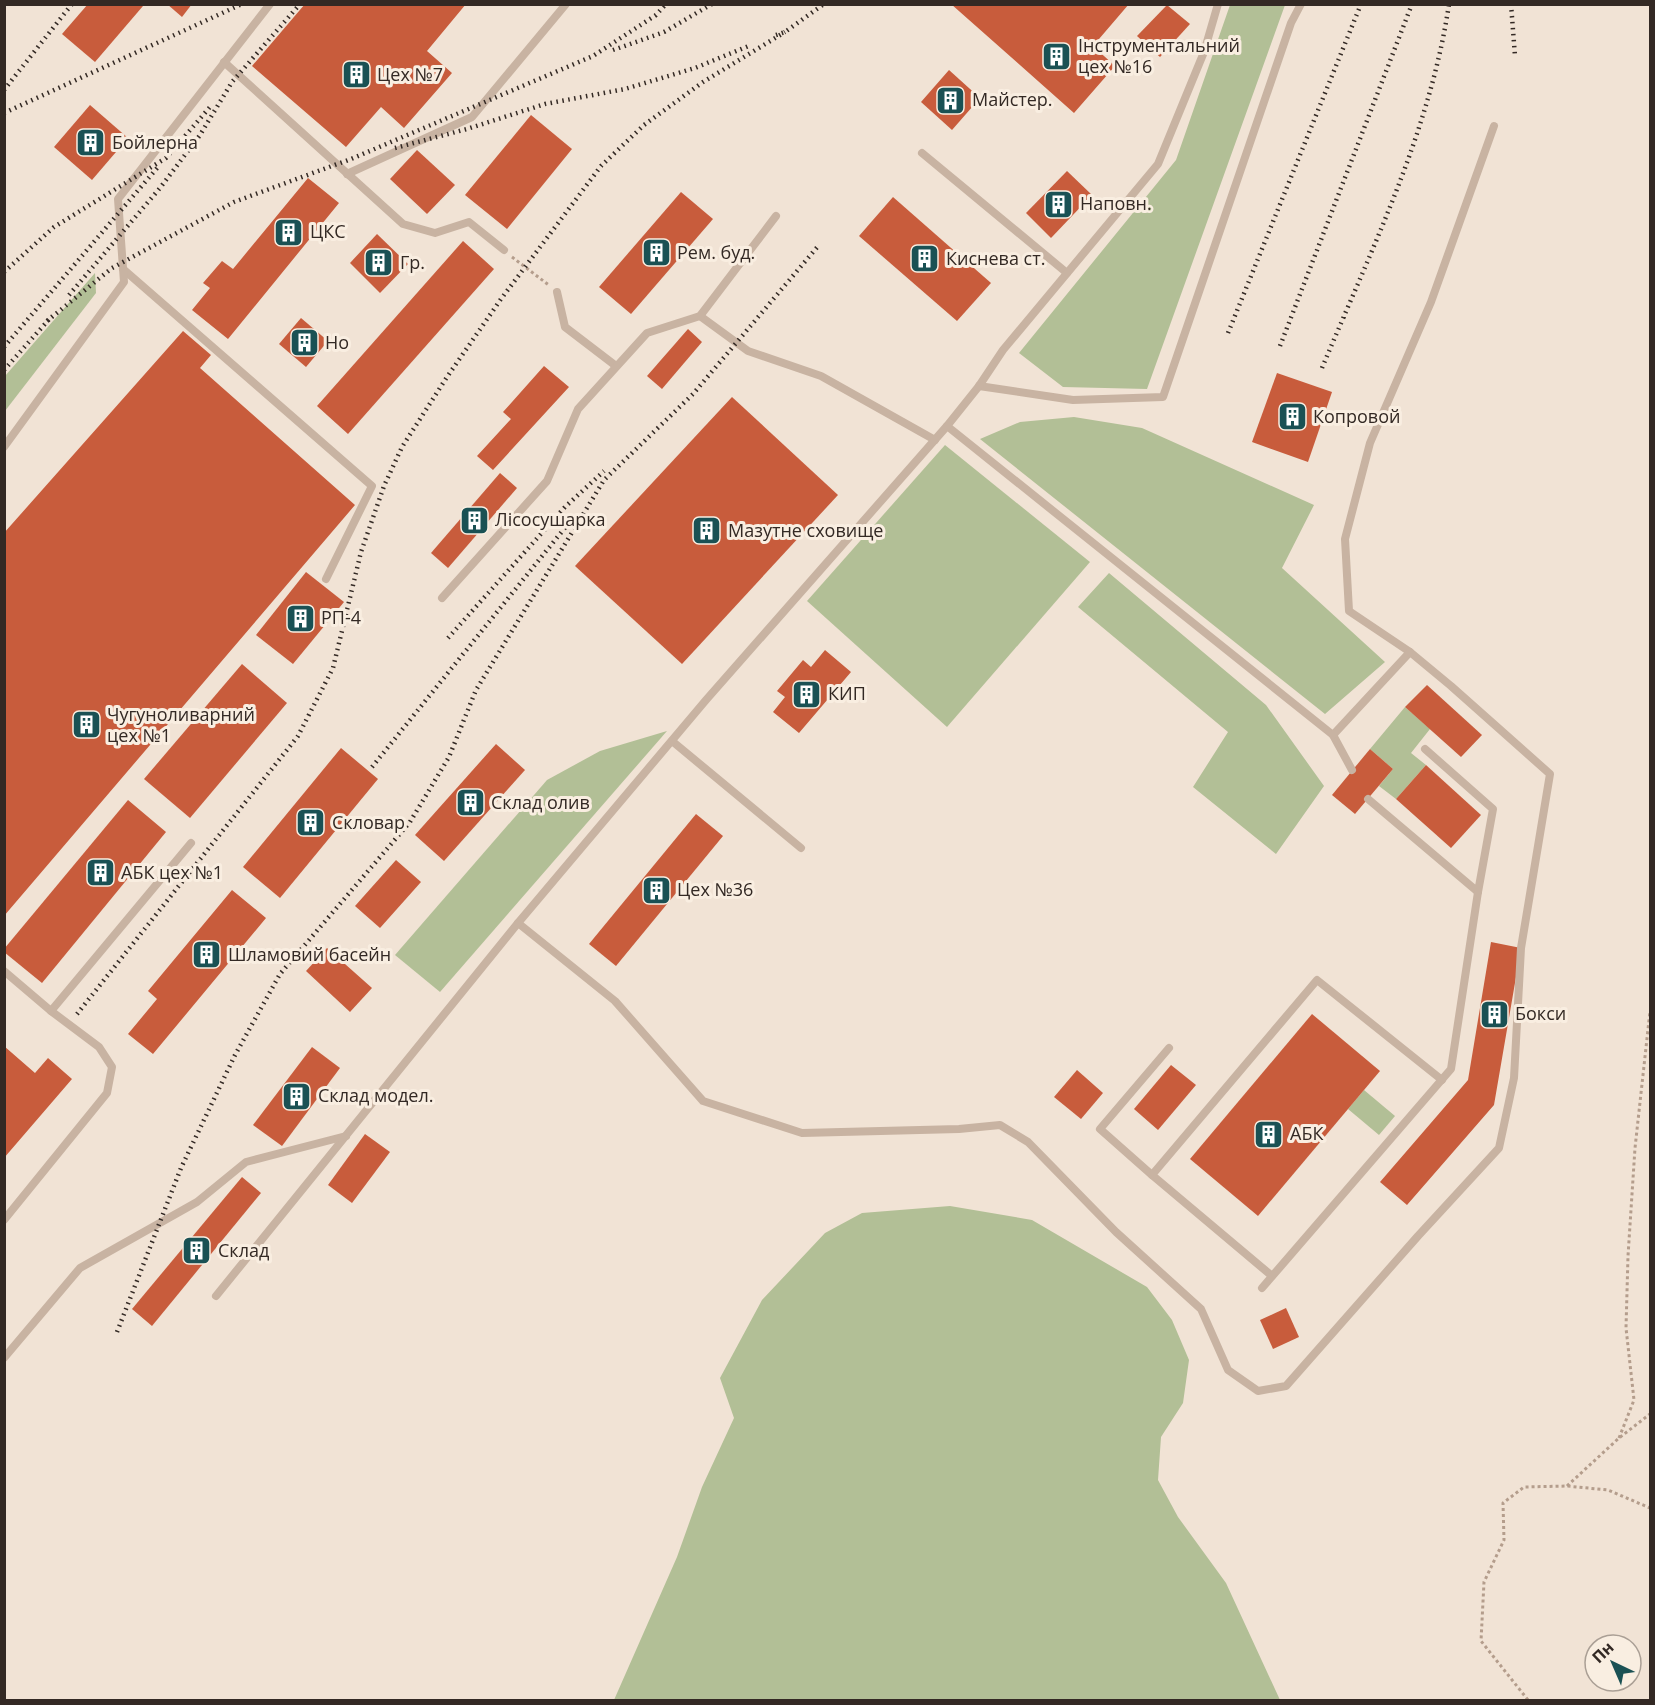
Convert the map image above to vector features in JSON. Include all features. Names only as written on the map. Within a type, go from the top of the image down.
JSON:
[{"type":"lane","points":[[4,447],[124,282],[118,199],[270,4]]},
{"type":"lane","points":[[347,174],[472,117],[566,4]]},
{"type":"lane","points":[[216,1296],[518,923],[672,741],[947,426],[979,386],[1003,350],[1158,164],[1204,52],[1218,4]]},
{"type":"lane","points":[[979,386],[1073,400],[1163,397],[1291,23],[1301,4]]},
{"type":"lane","points":[[224,62],[403,224],[435,234],[469,222],[504,250]]},
{"type":"lane","points":[[518,923],[615,1001],[703,1101],[802,1133],[959,1129],[1000,1125],[1028,1142],[1116,1232],[1201,1309],[1228,1370],[1258,1391],[1286,1386],[1499,1148],[1514,1078],[1521,948],[1550,774],[1410,652],[1349,611],[1345,539],[1370,443],[1431,302],[1494,126]]},
{"type":"lane","points":[[922,153],[1067,273]]},
{"type":"lane","points":[[442,598],[547,481],[578,409],[646,333],[700,316],[776,216]]},
{"type":"lane","points":[[123,269],[372,486],[326,579]]},
{"type":"lane","points":[[557,292],[565,327],[616,366]]},
{"type":"lane","points":[[700,316],[748,351],[821,376],[935,440]]},
{"type":"lane","points":[[947,426],[1333,735],[1352,770]]},
{"type":"lane","points":[[1333,735],[1410,652]]},
{"type":"lane","points":[[672,741],[801,848]]},
{"type":"lane","points":[[1262,1288],[1451,1069],[1493,809],[1425,749]]},
{"type":"lane","points":[[1368,799],[1478,892]]},
{"type":"lane","points":[[51,1011],[191,843]]},
{"type":"lane","points":[[4,971],[51,1011],[99,1047],[112,1067],[106,1094],[4,1220]]},
{"type":"lane","points":[[1152,1175],[1317,980],[1442,1080]]},
{"type":"lane","points":[[1169,1048],[1100,1129],[1272,1276]]},
{"type":"lane","points":[[4,1358],[80,1268],[197,1202],[246,1162],[346,1135]]},
{"type":"path","points":[[504,250],[557,292]]},
{"type":"path","points":[[1619,1438],[1634,1400],[1626,1328],[1628,1256],[1635,1148],[1650,1011]]},
{"type":"path","points":[[1567,1486],[1619,1438],[1650,1414]]},
{"type":"path","points":[[1528,1701],[1481,1641],[1484,1581],[1504,1540],[1503,1503],[1524,1487],[1567,1486],[1608,1490],[1650,1508]]},
{"type":"green space","points":[[1230,5],[1285,5],[1147,389],[1063,387],[1019,353],[1176,160]]},
{"type":"green space","points":[[95,273],[96,293],[5,411],[5,376]]},
{"type":"green space","points":[[1074,417],[1142,428],[1314,505],[1282,568],[1385,662],[1325,714],[980,439],[1020,422]]},
{"type":"green space","points":[[945,445],[1090,562],[947,727],[807,601]]},
{"type":"green space","points":[[1109,573],[1266,705],[1324,786],[1276,854],[1193,787],[1228,732],[1078,607]]},
{"type":"green space","points":[[1405,707],[1430,729],[1411,753],[1426,765],[1396,799],[1379,786],[1393,769],[1370,749]]},
{"type":"green space","points":[[667,731],[440,992],[395,955],[547,780],[600,751]]},
{"type":"green space","points":[[1364,1090],[1395,1116],[1379,1135],[1348,1109]]},
{"type":"green space","points":[[950,1206],[1032,1220],[1147,1287],[1172,1320],[1189,1360],[1183,1403],[1161,1437],[1158,1480],[1178,1517],[1226,1583],[1280,1700],[614,1700],[677,1557],[702,1487],[734,1418],[720,1378],[762,1300],[825,1233],[862,1213]]},
{"type":"building","points":[[88,4],[141,4],[143,6],[95,62],[62,34]]},
{"type":"building","points":[[167,4],[192,4],[182,17]]},
{"type":"building","name":"Цех №7","points":[[305,4],[466,4],[427,51],[452,73],[404,128],[381,107],[346,147],[252,66]]},
{"type":"building","name":"Інструментальний цех №16","points":[[951,4],[1129,4],[1093,46],[1115,66],[1074,113]]},
{"type":"building","points":[[1167,5],[1190,24],[1160,57],[1137,36]]},
{"type":"building","name":"Майстер.","points":[[949,70],[980,98],[952,130],[921,102]]},
{"type":"building","name":"Бойлерна","points":[[90,105],[128,138],[92,180],[54,147]]},
{"type":"building","points":[[531,115],[572,149],[507,229],[465,195]]},
{"type":"building","points":[[417,150],[455,185],[427,214],[390,179]]},
{"type":"building","name":"Наповн.","points":[[1067,171],[1092,195],[1051,238],[1026,213]]},
{"type":"building","name":"ЦКС","points":[[308,178],[339,203],[228,339],[192,310],[210,288],[203,283],[222,261],[233,269]]},
{"type":"building","name":"Рем. буд.","points":[[681,192],[713,219],[631,314],[599,287]]},
{"type":"building","name":"Киснева ст.","points":[[893,197],[991,283],[957,321],[859,236]]},
{"type":"building","name":"Гр.","points":[[377,234],[408,264],[380,293],[350,263]]},
{"type":"building","points":[[463,241],[494,269],[348,434],[317,406]]},
{"type":"building","name":"Но","points":[[301,318],[328,341],[306,367],[279,344]]},
{"type":"building","points":[[688,329],[702,342],[662,389],[647,376]]},
{"type":"building","name":"Чугуноливарний цех №1","points":[[183,331],[211,355],[200,368],[355,505],[4,916],[4,533]]},
{"type":"building","points":[[544,366],[569,387],[493,470],[477,456],[511,419],[503,412]]},
{"type":"building","name":"Копровой","points":[[1277,373],[1332,392],[1308,462],[1252,442]]},
{"type":"building","name":"Мазутне сховище","points":[[732,397],[838,495],[682,664],[575,566]]},
{"type":"building","name":"Лісосушарка","points":[[500,473],[517,488],[448,568],[431,553]]},
{"type":"building","name":"РП-4","points":[[306,572],[344,602],[293,664],[256,635]]},
{"type":"building","name":"КИП","points":[[825,650],[851,672],[799,733],[773,712],[785,697],[777,691],[803,660],[811,667]]},
{"type":"building","points":[[242,664],[287,703],[190,818],[144,779]]},
{"type":"building","points":[[1427,685],[1482,735],[1461,757],[1405,707]]},
{"type":"building","name":"Склад олив","points":[[496,744],[525,770],[444,861],[415,835]]},
{"type":"building","name":"Скловар","points":[[341,748],[378,779],[280,898],[243,867]]},
{"type":"building","points":[[1370,749],[1393,769],[1355,814],[1332,795]]},
{"type":"building","points":[[1426,765],[1481,815],[1451,848],[1396,799]]},
{"type":"building","name":"АБК цех №1","points":[[128,800],[166,832],[42,983],[4,952],[4,949]]},
{"type":"building","name":"Цех №36","points":[[696,814],[723,836],[616,966],[589,944]]},
{"type":"building","points":[[396,860],[421,882],[380,928],[355,906]]},
{"type":"building","name":"Шламовий басейн","points":[[232,890],[266,918],[153,1054],[128,1034],[157,999],[148,991]]},
{"type":"building","points":[[1491,942],[1521,948],[1494,1105],[1407,1205],[1380,1182],[1468,1080]]},
{"type":"building","points":[[327,948],[372,988],[350,1012],[306,971]]},
{"type":"building","name":"АБК","points":[[1312,1014],[1380,1071],[1258,1216],[1190,1159]]},
{"type":"building","points":[[4,1046],[35,1073],[48,1058],[72,1079],[4,1158]]},
{"type":"building","name":"Склад модел.","points":[[312,1047],[340,1068],[282,1146],[253,1125]]},
{"type":"building","points":[[1171,1065],[1196,1085],[1158,1130],[1134,1109]]},
{"type":"building","points":[[1077,1070],[1103,1093],[1081,1119],[1054,1097]]},
{"type":"building","points":[[365,1134],[390,1152],[352,1203],[328,1185]]},
{"type":"building","name":"Склад","points":[[242,1177],[261,1193],[152,1326],[132,1309]]},
{"type":"building","points":[[1286,1308],[1299,1337],[1273,1349],[1260,1320]]},
{"type":"railway","points":[[4,90],[72,4]]},
{"type":"railway","points":[[4,113],[242,4]]},
{"type":"railway","points":[[69,295],[160,188],[200,135],[232,82],[300,4]]},
{"type":"railway","points":[[47,321],[112,268],[234,202],[351,159],[593,56],[656,15],[666,4]]},
{"type":"railway","points":[[613,50],[664,32],[712,4]]},
{"type":"railway","points":[[776,35],[785,32],[824,4]]},
{"type":"railway","points":[[1228,333],[1361,4]]},
{"type":"railway","points":[[1280,346],[1412,4]]},
{"type":"railway","points":[[1322,368],[1397,190],[1428,98],[1449,4]]},
{"type":"railway","points":[[1511,4],[1515,56]]},
{"type":"railway","points":[[77,1014],[298,736],[333,668],[361,552],[384,486],[402,447],[501,299],[601,166],[644,125],[703,82],[785,32]]},
{"type":"railway","points":[[395,148],[467,129],[545,104],[625,89],[695,68],[751,45]]},
{"type":"railway","points":[[4,272],[54,227],[166,158],[210,107]]},
{"type":"railway","points":[[4,347],[158,167]]},
{"type":"railway","points":[[117,1332],[181,1168],[235,1055],[280,974],[410,822],[449,757],[476,690],[604,480],[693,394],[819,245]]},
{"type":"railway","points":[[4,370],[52,316]]},
{"type":"railway","points":[[448,638],[565,507],[604,471]]},
{"type":"railway","points":[[372,767],[568,524]]},
{"type":"place","name":"Інструментальний цех №16","points":[[1057,56]]},
{"type":"place","name":"Цех №7","points":[[356,75]]},
{"type":"place","name":"Майстер.","points":[[951,100]]},
{"type":"place","name":"Бойлерна","points":[[91,143]]},
{"type":"place","name":"Наповн.","points":[[1059,204]]},
{"type":"place","name":"ЦКС","points":[[289,232]]},
{"type":"place","name":"Рем. буд.","points":[[656,253]]},
{"type":"place","name":"Киснева ст.","points":[[925,259]]},
{"type":"place","name":"Гр.","points":[[379,263]]},
{"type":"place","name":"Но","points":[[304,343]]},
{"type":"place","name":"Копровой","points":[[1292,417]]},
{"type":"place","name":"Лісосушарка","points":[[474,520]]},
{"type":"place","name":"Мазутне сховище","points":[[707,531]]},
{"type":"place","name":"РП-4","points":[[300,618]]},
{"type":"place","name":"КИП","points":[[807,694]]},
{"type":"place","name":"Чугуноливарний цех №1","points":[[86,725]]},
{"type":"place","name":"Склад олив","points":[[470,803]]},
{"type":"place","name":"Скловар","points":[[311,823]]},
{"type":"place","name":"АБК цех №1","points":[[100,873]]},
{"type":"place","name":"Цех №36","points":[[656,890]]},
{"type":"place","name":"Шламовий басейн","points":[[207,955]]},
{"type":"place","name":"Бокси","points":[[1494,1014]]},
{"type":"place","name":"Склад модел.","points":[[297,1096]]},
{"type":"place","name":"АБК","points":[[1269,1134]]},
{"type":"place","name":"Склад","points":[[197,1251]]}]
